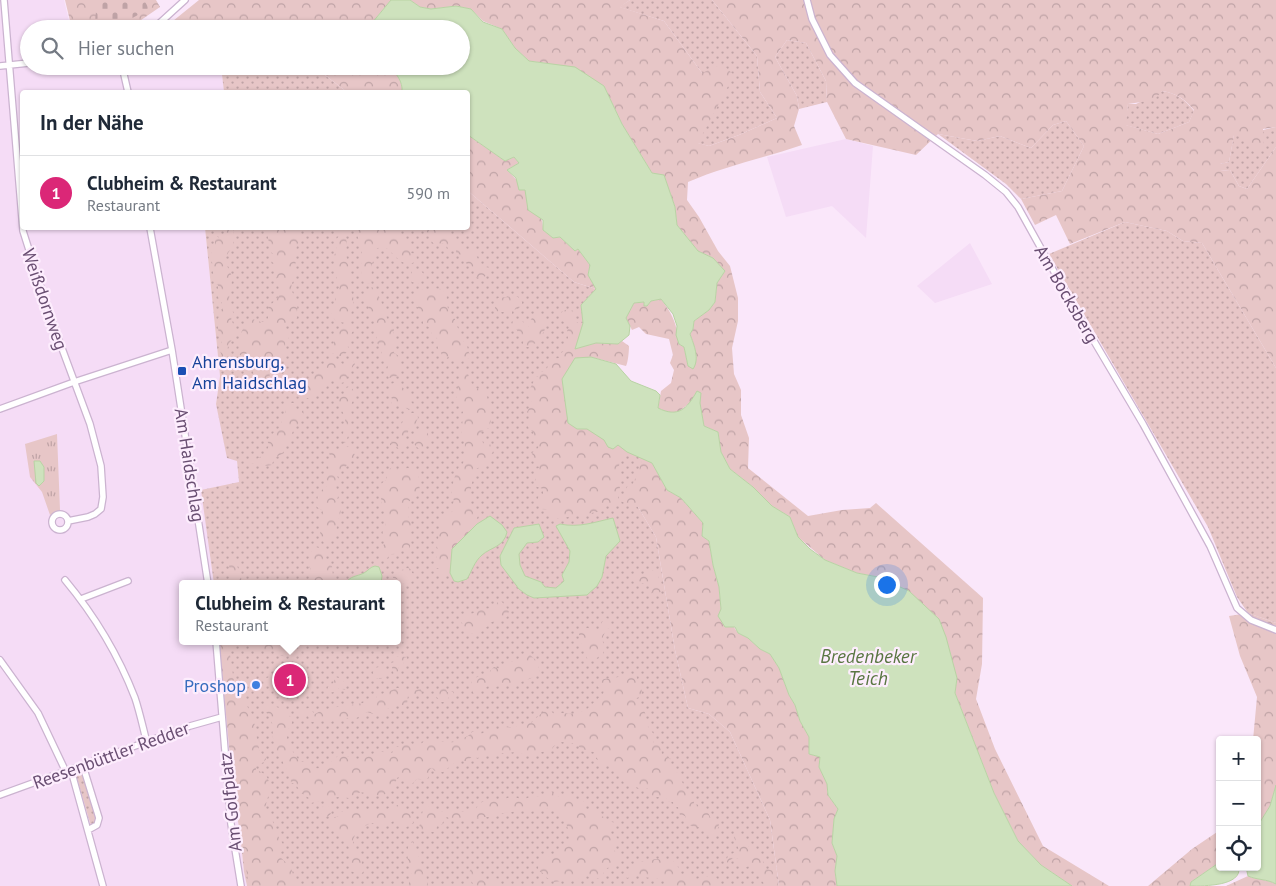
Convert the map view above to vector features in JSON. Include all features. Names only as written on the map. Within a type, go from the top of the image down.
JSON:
[{"type":"street","name":"Weißdornweg","points":[[4,0],[20,206]]},
{"type":"street","points":[[164,20],[186,0]]},
{"type":"street","name":"Am Bocksberg","points":[[806,0],[812,19],[830,55],[854,83],[985,175],[1006,192],[1018,207],[1072,304],[1148,432],[1210,546],[1237,608],[1251,620],[1276,630]]},
{"type":"street","points":[[0,66],[20,64]]},
{"type":"street","points":[[124,75],[128,90]]},
{"type":"street","name":"Weißdornweg","points":[[23,230],[50,316],[97,448],[101,466],[103,497],[101,509],[95,514],[68,521]]},
{"type":"street","name":"Am Haidschlag","points":[[150,230],[172,350],[207,580]]},
{"type":"street","points":[[0,409],[74,382],[172,350]]},
{"type":"street","points":[[65,580],[81,599],[117,656],[135,699],[147,743]]},
{"type":"street","points":[[81,599],[128,581]]},
{"type":"street","points":[[216,645],[222,717]]},
{"type":"street","points":[[0,660],[38,714],[68,771],[88,830],[103,886]]},
{"type":"street","name":"Reesenbüttler Redder","points":[[0,795],[190,726],[222,717]]},
{"type":"street","name":"Am Golfplatz","points":[[222,717],[231,824],[241,886]]},
{"type":"street","points":[[83,766],[99,818],[97,825],[88,830]]},
{"type":"shaded area","points":[[0,0],[64,0],[69,20],[20,20],[20,75],[222,75],[224,90],[20,90],[20,230],[205,230],[220,376],[216,404],[237,461],[239,483],[210,553],[213,580],[179,580],[179,645],[220,645],[233,780],[247,886],[0,886]]},
{"type":"shaded area","points":[[846,139],[873,146],[866,238],[832,206],[786,217],[767,157]]},
{"type":"shaded area","points":[[970,243],[992,284],[935,303],[917,286]]},
{"type":"green space","points":[[65,0],[156,0],[160,7],[141,20],[70,20]]},
{"type":"green space","points":[[97,0],[144,0],[149,9],[129,20],[95,20]]},
{"type":"green space","points":[[199,0],[391,0],[374,20],[174,20]]},
{"type":"green space","points":[[410,0],[630,0],[620,7],[664,21],[702,73],[722,64],[734,75],[698,143],[709,146],[777,118],[760,92],[757,56],[712,0],[1276,0],[1276,127],[1263,129],[1264,148],[1254,152],[1243,136],[1234,135],[1229,162],[1220,164],[1220,171],[1230,170],[1239,186],[1247,189],[1276,147],[1276,368],[1202,243],[1183,241],[1167,231],[1125,222],[1070,244],[1056,215],[1035,225],[1021,199],[1062,191],[1084,146],[1066,121],[1053,125],[1031,148],[1000,136],[977,141],[938,134],[916,155],[846,139],[827,102],[826,81],[806,43],[787,40],[775,57],[797,96],[799,109],[794,126],[802,145],[716,171],[688,182],[687,200],[718,251],[730,266],[738,298],[738,321],[732,348],[734,374],[741,390],[741,415],[749,438],[748,468],[808,516],[842,510],[870,508],[876,503],[983,598],[982,664],[976,699],[995,749],[1043,846],[1109,886],[1072,886],[1041,865],[1018,841],[994,793],[955,693],[957,678],[878,577],[857,573],[825,560],[798,537],[790,517],[772,506],[753,487],[730,469],[721,452],[718,432],[704,426],[697,391],[691,402],[677,413],[667,412],[658,408],[661,391],[671,383],[674,370],[670,363],[673,355],[669,339],[646,334],[639,327],[632,330],[626,318],[634,303],[644,302],[644,306],[647,306],[651,301],[661,299],[674,320],[679,344],[684,347],[688,366],[695,349],[690,334],[694,321],[709,310],[715,302],[717,283],[725,271],[713,258],[698,251],[677,225],[675,207],[664,176],[652,173],[622,124],[604,86],[546,63],[529,61],[515,48],[502,29],[483,21],[471,9],[456,6],[431,9],[420,7]],"holes":[[[1162,91],[1172,93],[1194,110],[1189,122],[1158,134],[1126,125],[1128,104],[1154,100]]]},
{"type":"green space","points":[[630,0],[712,0],[757,56],[760,92],[777,118],[709,146],[697,143],[702,73],[664,21],[619,7]]},
{"type":"green space","points":[[787,40],[806,43],[826,81],[827,102],[799,109],[797,96],[775,57]]},
{"type":"green space","points":[[222,75],[325,75],[344,90],[224,90]]},
{"type":"green space","points":[[325,75],[397,75],[402,88],[402,90],[344,90]]},
{"type":"green space","points":[[1162,91],[1176,95],[1191,107],[1194,111],[1189,122],[1158,134],[1125,125],[1128,104],[1136,104]]},
{"type":"green space","points":[[1066,121],[1084,146],[1062,191],[1021,199],[1006,184],[938,134],[977,141],[1000,136],[1031,148],[1053,125]]},
{"type":"green space","points":[[1276,127],[1276,147],[1247,189],[1239,186],[1230,170],[1220,171],[1220,164],[1229,162],[1234,134],[1250,134]]},
{"type":"green space","points":[[470,136],[505,161],[514,157],[519,163],[507,170],[531,197],[540,214],[543,230],[553,238],[560,237],[575,251],[578,249],[590,265],[588,275],[596,289],[574,282],[470,193]]},
{"type":"green space","points":[[470,193],[574,282],[596,289],[581,305],[583,323],[618,445],[652,463],[638,507],[656,537],[675,650],[688,708],[709,714],[730,732],[770,820],[779,886],[247,886],[220,645],[401,645],[401,580],[213,580],[201,490],[239,482],[237,461],[227,458],[216,404],[220,376],[205,230],[470,230]]},
{"type":"green space","points":[[1125,222],[1167,231],[1183,241],[1202,243],[1276,368],[1276,623],[1248,613],[1237,597],[1208,527],[1049,254]]},
{"type":"green space","points":[[226,230],[234,230],[233,245],[226,259],[232,277],[229,300],[234,314],[231,319],[235,333],[228,345],[227,361],[223,362],[220,350],[222,340],[219,336],[217,320],[219,311],[222,309],[222,303],[218,297],[218,285],[214,283],[211,251],[215,247],[215,235],[225,239]]},
{"type":"green space","points":[[267,230],[300,230],[301,233],[296,249],[295,278],[292,286],[297,302],[297,318],[283,328],[290,336],[285,343],[286,352],[279,368],[270,372],[269,382],[263,385],[259,376],[254,376],[247,360],[239,354],[239,344],[242,330],[248,322],[252,319],[265,322],[268,318],[268,308],[279,296],[276,265],[272,262],[273,254],[270,251]]},
{"type":"green space","points":[[336,230],[345,230],[347,245],[345,253],[351,269],[349,289],[354,300],[350,320],[345,323],[336,321],[332,316],[329,306],[335,303],[335,292],[340,287],[335,273],[336,261],[333,260],[333,256],[337,252],[335,241],[339,236]]},
{"type":"green space","points":[[395,230],[406,240],[406,245],[409,246],[411,253],[416,254],[417,261],[411,263],[402,262],[383,246],[376,249],[372,264],[371,283],[364,283],[361,272],[364,266],[361,263],[362,251],[356,231]]},
{"type":"green space","points":[[423,231],[447,231],[447,234],[451,235],[452,240],[459,242],[465,250],[474,251],[479,261],[477,264],[491,268],[490,273],[485,277],[477,278],[471,265],[463,260],[464,255],[456,254],[456,250],[448,249],[446,244],[433,243],[429,233]]},
{"type":"green space","points":[[412,269],[421,271],[427,278],[420,281],[419,284],[412,282]]},
{"type":"green space","points":[[372,287],[378,294],[382,304],[386,306],[385,314],[389,325],[394,329],[393,340],[396,342],[396,348],[393,352],[400,357],[399,371],[402,375],[389,378],[386,372],[389,364],[382,356],[381,347],[377,343],[375,318],[368,311],[369,304],[365,297],[366,291]]},
{"type":"green space","points":[[419,289],[441,289],[447,294],[449,314],[455,319],[460,337],[471,355],[470,358],[460,362],[450,354],[445,361],[442,360],[437,338],[433,337],[429,327],[423,324],[423,317],[420,315],[413,300],[414,293]]},
{"type":"green space","points":[[518,297],[522,302],[522,306],[512,311],[512,315],[506,316],[504,312],[498,312],[495,309],[495,301],[498,298]]},
{"type":"green space","points":[[568,309],[576,312],[574,319],[578,323],[583,323],[575,348],[596,343],[618,344],[622,341],[629,346],[626,366],[591,357],[575,358],[562,379],[568,423],[577,429],[587,429],[604,440],[608,447],[613,449],[618,445],[627,452],[619,465],[621,484],[618,500],[616,500],[615,504],[608,504],[603,511],[556,519],[550,517],[549,510],[541,509],[537,501],[539,495],[543,495],[543,489],[535,486],[536,478],[534,472],[535,469],[539,468],[539,465],[534,463],[532,453],[539,445],[534,441],[533,432],[528,427],[529,416],[527,412],[529,403],[532,401],[527,394],[539,373],[546,370],[550,362],[553,359],[559,358],[560,354],[566,349],[569,327],[560,318],[560,314]]},
{"type":"green space","points":[[537,315],[542,315],[545,324],[545,330],[541,336],[543,341],[530,347],[525,347],[523,344],[524,336],[511,328],[513,321],[522,321],[529,327],[531,319]]},
{"type":"green space","points":[[345,326],[349,326],[353,331],[351,334],[352,339],[347,345],[350,350],[342,356],[338,356],[335,353],[329,355],[327,351],[336,339],[336,332]]},
{"type":"green space","points":[[331,358],[344,365],[348,360],[352,359],[355,364],[351,369],[345,371],[347,376],[345,382],[341,383],[335,380],[328,382],[326,388],[319,389],[313,398],[302,398],[300,393],[294,392],[304,380],[310,380],[320,372],[320,367]]},
{"type":"green space","points":[[461,371],[465,371],[468,374],[473,387],[486,392],[488,401],[492,404],[489,409],[491,420],[489,428],[481,432],[480,436],[484,445],[490,444],[493,452],[490,455],[490,460],[484,466],[475,469],[470,500],[473,511],[477,512],[477,524],[452,549],[450,573],[440,576],[439,568],[436,568],[435,562],[439,553],[437,547],[441,520],[454,510],[452,506],[454,500],[451,497],[453,481],[466,457],[464,455],[465,443],[461,435],[463,417],[460,415],[463,413],[462,407],[457,405],[456,399]]},
{"type":"green space","points":[[391,384],[400,384],[407,390],[415,408],[409,410],[402,405],[392,406],[389,392]]},
{"type":"green space","points":[[350,386],[355,396],[350,407],[352,416],[349,424],[351,426],[346,442],[343,443],[345,419],[338,401],[341,395],[344,394],[345,389]]},
{"type":"green space","points":[[294,403],[297,410],[304,411],[298,425],[294,428],[288,445],[282,454],[274,458],[272,465],[250,464],[251,460],[262,456],[266,451],[269,445],[267,440],[277,429],[281,428],[286,405]]},
{"type":"green space","points":[[411,413],[417,413],[418,418],[415,425],[409,428],[407,436],[396,436],[395,433],[405,417]]},
{"type":"green space","points":[[420,428],[425,429],[430,441],[422,448],[418,448],[414,444],[416,437],[414,433]]},
{"type":"green space","points":[[57,434],[60,510],[50,515],[42,492],[30,477],[25,444]]},
{"type":"green space","points":[[396,439],[405,439],[407,446],[402,452],[397,447],[390,445]]},
{"type":"green space","points":[[345,446],[353,448],[355,457],[344,469],[336,474],[340,482],[336,486],[338,497],[335,504],[340,506],[341,512],[337,532],[333,540],[326,544],[320,536],[321,522],[319,518],[323,511],[317,507],[318,493],[327,486],[328,464],[332,458],[328,450],[337,450]]},
{"type":"green space","points":[[642,458],[652,463],[667,490],[681,498],[703,523],[702,536],[709,541],[719,587],[721,609],[738,633],[770,654],[779,668],[800,721],[809,737],[809,754],[820,757],[819,767],[827,784],[828,795],[838,809],[834,819],[832,843],[837,856],[835,871],[837,886],[779,886],[770,820],[730,732],[709,714],[688,708],[675,650],[656,537],[638,507],[621,501],[628,485],[632,485],[635,479]]},
{"type":"green space","points":[[392,467],[399,470],[408,468],[416,471],[420,480],[419,495],[408,502],[408,515],[413,529],[411,532],[410,548],[407,550],[400,549],[383,560],[380,552],[386,541],[383,533],[386,522],[384,517],[385,509],[382,505],[379,489],[387,479],[386,472]]},
{"type":"green space","points":[[316,547],[325,550],[324,558],[332,566],[332,580],[314,580],[309,567],[309,557]]},
{"type":"green space","points":[[232,558],[235,559],[242,580],[232,580],[228,561]]},
{"type":"green space","points":[[407,568],[411,569],[412,573],[416,575],[413,581],[402,584],[401,580],[393,578],[394,573]]},
{"type":"green space","points":[[650,570],[658,573],[661,592],[652,594],[650,585],[646,583],[638,584],[633,581],[634,575],[644,574]]},
{"type":"green space","points":[[498,602],[502,602],[509,611],[507,617],[489,623],[487,627],[483,627],[482,631],[478,633],[471,634],[459,619],[483,609],[493,608]]},
{"type":"green space","points":[[1248,613],[1276,623],[1276,785],[1270,806],[1261,821],[1261,736],[1253,736],[1257,697],[1240,656],[1229,616]]},
{"type":"green space","points":[[607,618],[611,623],[611,627],[606,630],[602,639],[604,645],[603,654],[595,660],[588,661],[580,643],[579,634],[582,629],[588,628],[597,632],[602,622]]},
{"type":"green space","points":[[219,645],[229,645],[234,682],[243,683],[247,690],[244,701],[253,716],[259,750],[266,759],[256,766],[256,770],[266,776],[269,781],[270,786],[265,808],[271,816],[278,832],[278,837],[285,847],[281,852],[281,858],[291,867],[296,886],[249,886],[234,798]]},
{"type":"green space","points":[[248,645],[300,645],[294,654],[288,656],[280,655],[274,651]]},
{"type":"green space","points":[[526,653],[538,662],[538,675],[513,685],[488,686],[473,693],[472,679],[483,675],[489,676],[490,671],[494,667],[500,669],[522,658],[523,654]]},
{"type":"green space","points":[[393,656],[407,657],[403,667],[399,667],[397,675],[394,675],[391,663],[394,662]]},
{"type":"green space","points":[[381,667],[384,668],[384,678],[377,679],[374,678],[373,671],[374,668]]},
{"type":"green space","points":[[626,674],[636,675],[641,685],[642,692],[635,699],[643,707],[646,716],[644,725],[647,725],[655,736],[653,742],[660,745],[662,754],[671,759],[671,768],[680,775],[694,804],[705,806],[712,821],[716,821],[719,824],[717,832],[713,836],[704,833],[704,827],[688,825],[685,816],[680,815],[678,807],[674,807],[673,802],[667,801],[665,794],[661,797],[653,797],[647,788],[638,788],[632,784],[624,783],[620,773],[614,770],[614,766],[601,765],[601,761],[596,759],[596,753],[584,750],[568,742],[558,742],[550,751],[529,756],[516,752],[483,755],[478,758],[472,757],[466,761],[457,761],[443,772],[430,769],[426,780],[417,779],[412,784],[406,784],[404,779],[399,777],[385,794],[360,793],[349,798],[338,797],[311,803],[309,798],[301,793],[295,783],[291,783],[290,771],[283,764],[282,758],[279,757],[276,750],[272,723],[264,706],[277,707],[291,717],[292,723],[287,734],[288,744],[300,762],[306,762],[311,768],[320,768],[339,755],[359,759],[380,752],[392,753],[395,747],[400,747],[408,742],[414,745],[429,740],[454,742],[472,732],[479,732],[481,734],[490,729],[502,730],[505,727],[515,728],[517,726],[524,726],[549,709],[555,715],[561,713],[576,714],[587,709],[603,694],[604,691],[598,687],[597,683]]},
{"type":"green space","points":[[271,676],[277,679],[275,684],[264,684],[263,680]]},
{"type":"green space","points":[[336,677],[347,685],[345,690],[339,688],[334,692],[328,693],[328,687]]},
{"type":"green space","points":[[441,687],[446,688],[447,692],[453,692],[454,696],[449,697],[446,702],[441,702],[435,695],[435,692]]},
{"type":"green space","points":[[397,688],[404,688],[408,691],[421,689],[422,693],[408,695],[407,704],[390,707],[381,716],[367,712],[353,720],[346,718],[341,721],[334,719],[330,723],[318,719],[313,722],[310,721],[308,716],[301,717],[299,715],[301,710],[309,708],[315,714],[332,708],[363,703],[366,699],[376,698]]},
{"type":"green space","points":[[79,773],[83,774],[97,818],[97,824],[91,826],[76,775]]},
{"type":"green space","points":[[550,791],[559,797],[565,794],[574,796],[577,800],[583,801],[586,804],[586,811],[594,809],[597,815],[616,823],[610,827],[609,831],[612,837],[616,837],[619,840],[614,845],[614,850],[621,859],[613,867],[607,868],[600,878],[595,879],[587,876],[569,882],[554,882],[538,871],[541,857],[556,855],[569,839],[566,822],[560,814],[550,809],[531,812],[524,810],[498,814],[496,817],[480,817],[455,822],[447,817],[444,818],[442,825],[438,824],[435,832],[420,831],[419,828],[424,805],[435,808],[438,813],[448,809],[465,812],[476,809],[484,801],[497,801],[513,796],[523,799],[535,796],[544,797]]},
{"type":"green space","points":[[326,805],[332,811],[326,817],[320,811]]},
{"type":"green space","points":[[397,805],[406,809],[407,813],[412,814],[413,823],[405,828],[401,826],[400,822],[393,821],[385,827],[377,823],[371,823],[357,830],[353,845],[361,857],[363,872],[360,875],[351,871],[348,861],[350,855],[349,848],[346,840],[342,835],[332,830],[328,822],[330,818],[340,816],[341,812],[345,810],[383,810]]},
{"type":"green space","points":[[1216,833],[1216,865],[1191,882],[1190,886],[1148,886],[1192,849]]},
{"type":"green space","points":[[736,834],[739,834],[748,846],[760,854],[766,869],[775,871],[778,886],[766,886],[762,881],[759,871],[752,870],[749,866],[741,869],[739,859],[733,858],[727,863],[728,856],[739,850],[734,837]]},
{"type":"green space","points":[[413,842],[414,852],[419,857],[421,867],[425,869],[428,886],[408,886],[412,875],[408,851],[409,844]]},
{"type":"green space","points":[[656,859],[673,861],[679,868],[678,875],[680,877],[688,875],[692,880],[713,875],[719,880],[720,884],[726,886],[670,886],[670,882],[667,880],[639,875],[627,878],[623,875],[626,870],[632,869],[639,862]]},
{"type":"green space","points":[[471,869],[477,870],[486,883],[499,879],[498,886],[474,886],[469,876]]},
{"type":"green space","points":[[1248,876],[1273,882],[1276,886],[1226,886]]},
{"type":"water","points":[[391,0],[410,0],[420,7],[431,9],[456,6],[471,9],[483,22],[502,29],[515,48],[529,61],[575,67],[604,86],[622,124],[652,173],[664,175],[675,207],[677,225],[698,251],[713,258],[725,271],[717,283],[715,302],[709,310],[694,321],[690,334],[696,356],[693,369],[688,366],[684,347],[679,344],[676,335],[677,326],[673,314],[661,299],[651,301],[647,306],[644,306],[644,302],[634,303],[626,318],[630,326],[629,335],[618,344],[596,343],[575,349],[583,323],[581,305],[596,289],[588,275],[590,265],[578,249],[575,251],[560,237],[553,238],[543,230],[543,220],[528,210],[525,190],[519,190],[516,178],[507,170],[519,163],[514,157],[505,161],[470,136],[470,90],[402,90],[397,75],[470,75],[470,20],[374,20]]},
{"type":"water","name":"Bredenbeker Teich","points":[[591,357],[616,364],[631,381],[656,391],[660,395],[658,408],[665,411],[676,412],[681,410],[690,403],[697,391],[701,393],[700,403],[704,426],[718,432],[721,452],[730,469],[753,487],[772,506],[790,517],[798,537],[810,549],[825,560],[857,573],[878,577],[909,591],[939,619],[957,678],[955,693],[994,793],[1018,841],[1041,865],[1072,886],[837,886],[835,871],[837,856],[832,843],[834,819],[838,809],[828,795],[827,784],[819,767],[820,757],[809,754],[809,737],[800,721],[779,668],[770,654],[738,633],[735,627],[725,627],[718,616],[721,609],[719,587],[709,541],[702,536],[703,523],[681,498],[667,490],[652,463],[627,452],[618,445],[613,449],[608,447],[604,440],[587,429],[577,429],[568,423],[562,379],[575,358]]},
{"type":"water","points":[[34,461],[40,461],[44,467],[44,481],[39,486],[36,483]]},
{"type":"water","points":[[490,516],[502,525],[507,532],[503,541],[479,558],[467,579],[458,582],[454,581],[450,573],[452,549],[477,524]]},
{"type":"water","points":[[613,518],[620,541],[606,556],[602,577],[597,586],[587,595],[534,598],[519,589],[501,565],[500,556],[514,528],[539,524],[544,537],[538,542],[527,543],[519,554],[520,565],[525,576],[541,582],[545,587],[556,588],[564,581],[562,575],[569,562],[570,551],[556,526],[560,524],[580,525]]},
{"type":"water","points":[[379,567],[382,580],[349,580],[364,573],[371,568]]},
{"type":"water","points":[[1276,785],[1276,884],[1248,876],[1247,871],[1261,871],[1261,821],[1270,806]]},
{"type":"water","points":[[1216,865],[1216,871],[1238,871],[1235,878],[1221,884],[1190,886],[1191,882]]},
{"type":"place","name":"Ahrensburg, Am Haidschlag","points":[[182,371]]},
{"type":"place","name":"Clubheim & Restaurant","points":[[290,680]]},
{"type":"place","name":"Proshop","points":[[256,685]]}]
